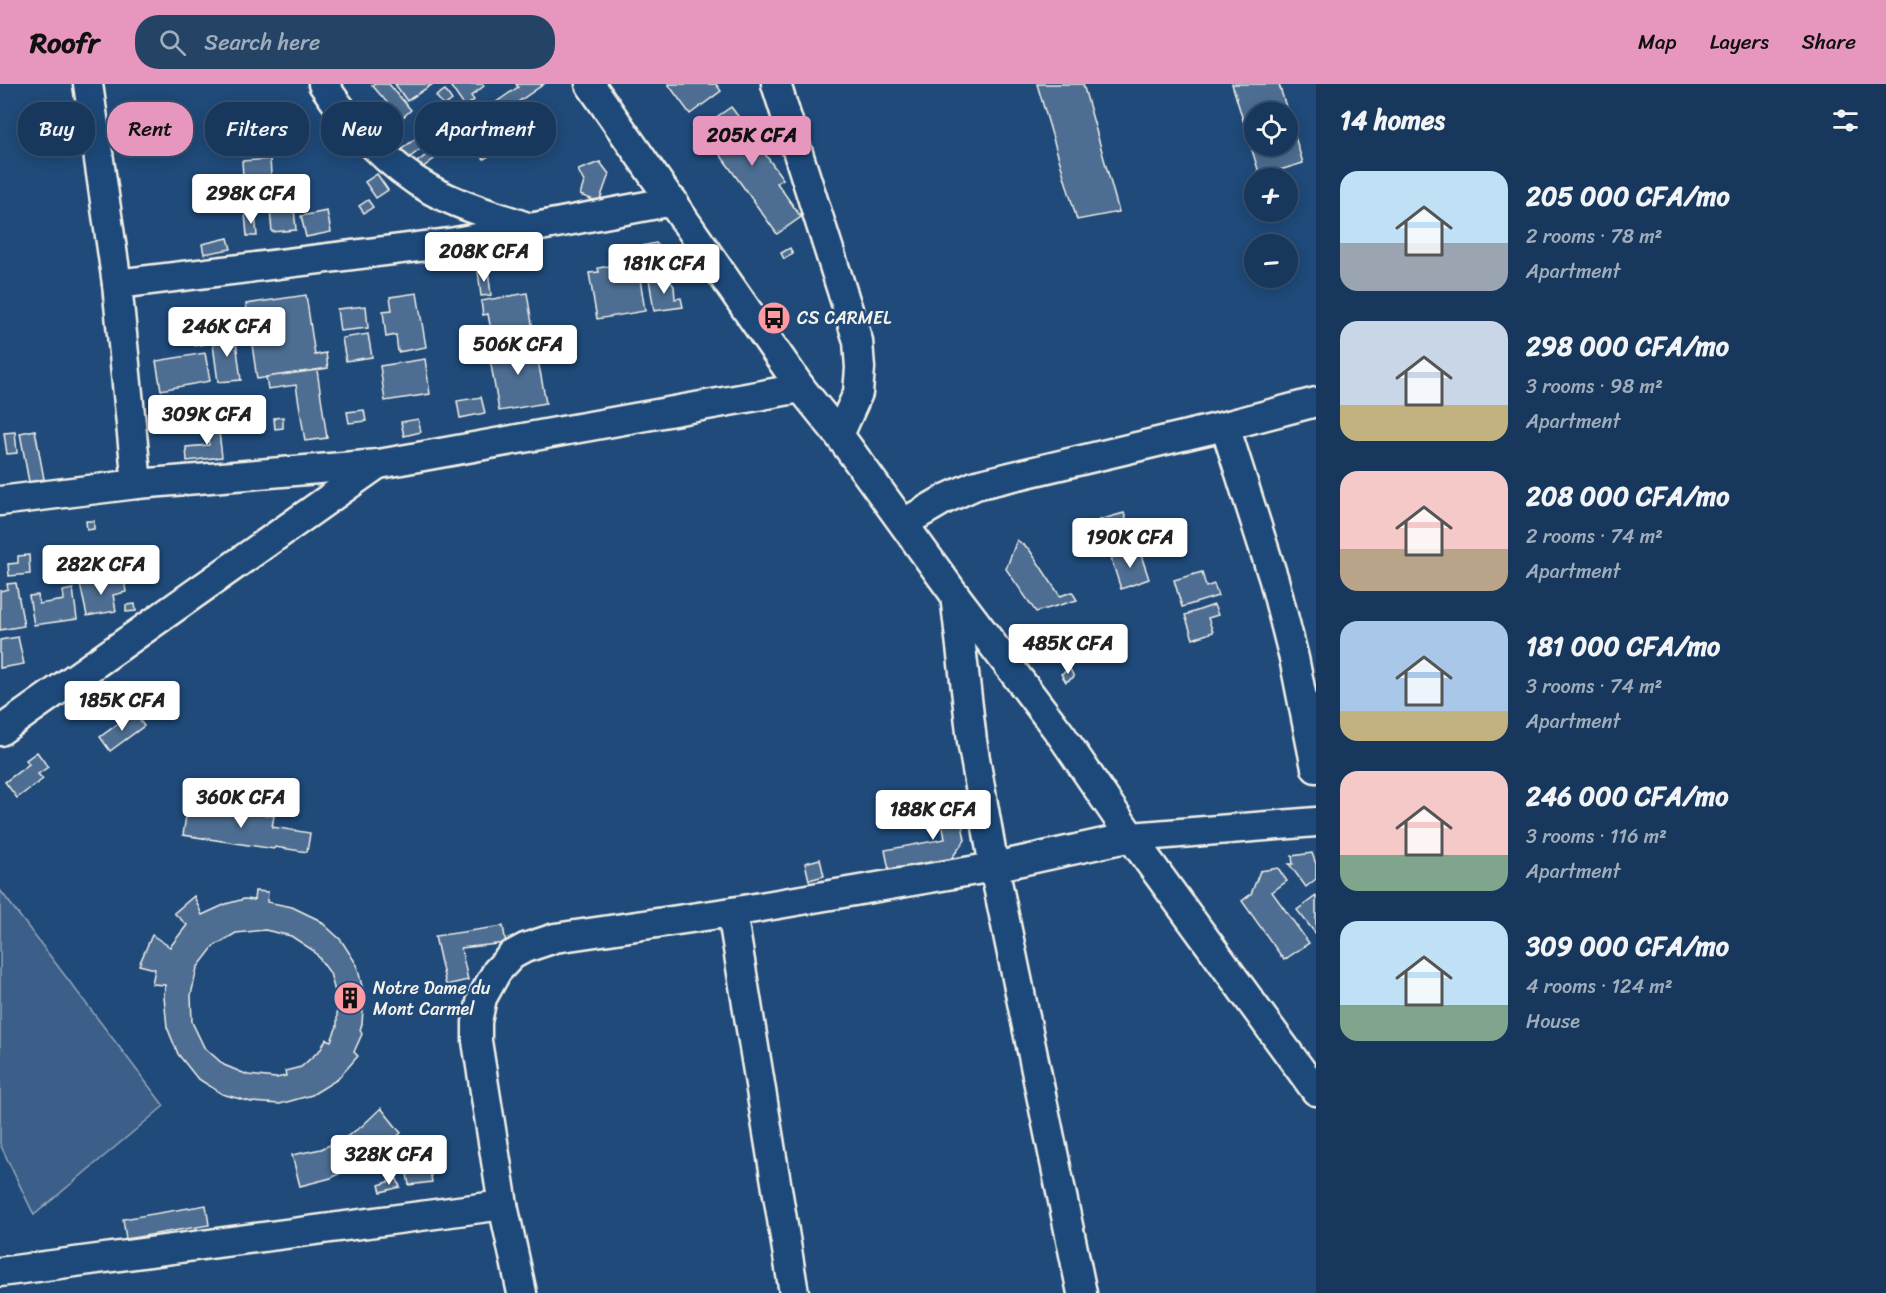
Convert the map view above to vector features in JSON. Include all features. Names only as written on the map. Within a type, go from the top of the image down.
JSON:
[{"type":"street","points":[[88,84],[117,284],[137,484]]},
{"type":"street","points":[[323,84],[342,112],[382,152],[430,190],[531,228]]},
{"type":"street","points":[[590,84],[801,388],[840,435],[1062,736],[1131,837],[1315,1089]]},
{"type":"street","points":[[776,84],[858,341],[860,368],[858,393],[840,435]]},
{"type":"street","points":[[117,284],[450,243],[673,201]]},
{"type":"street","points":[[0,501],[137,484],[379,464],[801,388]]},
{"type":"street","points":[[904,523],[945,499],[976,485],[1316,402]]},
{"type":"street","points":[[1225,426],[1277,591],[1294,658],[1316,768]]},
{"type":"street","points":[[0,731],[379,464]]},
{"type":"street","points":[[956,595],[972,741],[994,867],[1082,1293]]},
{"type":"street","points":[[522,1293],[503,1205],[477,1041],[477,1022],[482,998],[497,971],[512,955],[555,938],[732,912],[994,867],[1131,837],[1316,822]]},
{"type":"street","points":[[732,912],[794,1293]]},
{"type":"street","points":[[11,1278],[503,1205]]},
{"type":"shaded area","points":[[0,890],[164,1106],[34,1215],[0,1144]]},
{"type":"building","points":[[389,84],[411,110],[403,117],[403,102],[386,102],[372,85]]},
{"type":"building","points":[[395,84],[433,84],[407,101]]},
{"type":"building","points":[[455,84],[483,84],[484,86],[471,96],[474,100],[471,102],[462,102],[451,87]]},
{"type":"building","points":[[516,84],[544,84],[518,102],[496,102],[518,87]]},
{"type":"building","points":[[668,84],[716,84],[721,91],[690,114]]},
{"type":"building","points":[[1037,84],[1083,84],[1119,212],[1077,220]]},
{"type":"building","points":[[1232,84],[1279,84],[1284,102],[1244,102],[1244,123]]},
{"type":"building","points":[[445,90],[452,100],[441,102],[436,96]]},
{"type":"building","points":[[731,107],[744,124],[747,122],[755,133],[767,125],[772,133],[761,141],[769,152],[765,154],[783,179],[777,183],[801,217],[777,234],[701,128]]},
{"type":"building","points":[[415,139],[415,153],[409,158],[403,148]]},
{"type":"building","points":[[1298,147],[1303,163],[1286,168],[1258,168],[1254,156],[1298,156]]},
{"type":"building","points":[[425,156],[438,156],[422,168],[417,162]]},
{"type":"building","points":[[270,159],[272,189],[244,191],[242,161]]},
{"type":"building","points":[[600,162],[609,174],[599,202],[580,195],[584,182],[578,170]]},
{"type":"building","points":[[377,174],[388,190],[376,198],[365,182]]},
{"type":"building","points":[[292,176],[293,186],[287,187],[286,177]]},
{"type":"building","points":[[293,197],[296,230],[272,232],[269,199]]},
{"type":"building","points":[[368,200],[373,207],[364,213],[359,206]]},
{"type":"building","points":[[327,211],[331,232],[306,237],[301,216]]},
{"type":"building","points":[[255,213],[257,236],[247,236],[245,214]]},
{"type":"building","points":[[228,238],[231,249],[204,254],[202,244]]},
{"type":"building","points":[[656,243],[664,252],[665,257],[644,261],[641,246]]},
{"type":"building","points":[[790,248],[793,254],[784,259],[781,253]]},
{"type":"building","points":[[627,263],[627,267],[638,266],[645,311],[597,319],[589,273],[599,272],[598,268]]},
{"type":"building","points":[[488,270],[491,295],[481,296],[478,271]]},
{"type":"building","points":[[667,277],[674,286],[675,299],[681,298],[683,307],[654,311],[649,279]]},
{"type":"building","points":[[417,293],[426,347],[398,352],[396,335],[386,337],[383,311],[392,310],[390,297]]},
{"type":"building","points":[[527,293],[533,330],[492,336],[488,314],[483,315],[481,301]]},
{"type":"building","points":[[306,295],[315,355],[326,353],[328,368],[257,379],[246,304]]},
{"type":"building","points":[[366,306],[368,328],[340,331],[337,309]]},
{"type":"building","points":[[214,320],[215,327],[206,329],[205,322]]},
{"type":"building","points":[[235,334],[241,380],[218,382],[212,337]]},
{"type":"building","points":[[368,334],[372,357],[346,361],[342,338]]},
{"type":"building","points":[[205,335],[206,344],[195,346],[193,336]]},
{"type":"building","points":[[534,339],[546,403],[499,411],[489,353],[508,350],[508,344]]},
{"type":"building","points":[[205,353],[210,381],[161,390],[156,361]]},
{"type":"building","points":[[425,359],[430,394],[385,401],[380,366]]},
{"type":"building","points":[[317,370],[327,438],[305,441],[296,385],[268,389],[266,377]]},
{"type":"building","points":[[481,397],[485,413],[460,418],[457,401]]},
{"type":"building","points":[[364,410],[366,421],[349,423],[347,412]]},
{"type":"building","points":[[283,417],[283,428],[275,429],[274,418]]},
{"type":"building","points":[[418,419],[421,432],[404,436],[401,422]]},
{"type":"building","points":[[218,424],[222,457],[187,461],[186,447],[209,445],[206,425]]},
{"type":"building","points":[[35,430],[44,479],[29,482],[20,433]]},
{"type":"building","points":[[15,432],[17,453],[7,454],[4,433]]},
{"type":"building","points":[[1124,513],[1130,532],[1104,539],[1099,520]]},
{"type":"building","points":[[86,521],[94,521],[94,529],[87,530]]},
{"type":"building","points":[[1017,540],[1029,549],[1060,596],[1072,592],[1077,600],[1036,612],[1006,569]]},
{"type":"building","points":[[69,546],[71,566],[63,566],[60,547]]},
{"type":"building","points":[[1139,549],[1149,579],[1121,589],[1111,558]]},
{"type":"building","points":[[29,555],[30,574],[9,576],[8,564],[18,563],[18,556]]},
{"type":"building","points":[[82,556],[83,563],[75,565],[74,557]]},
{"type":"building","points":[[1202,572],[1206,587],[1214,584],[1218,596],[1182,607],[1174,580]]},
{"type":"building","points":[[109,578],[110,582],[124,579],[126,592],[113,595],[116,611],[87,616],[80,584]]},
{"type":"building","points":[[16,583],[24,626],[0,630],[0,591],[8,589],[7,584]]},
{"type":"building","points":[[73,589],[77,619],[34,625],[29,596],[38,595],[39,604],[64,600],[63,591]]},
{"type":"building","points":[[135,604],[136,611],[126,612],[126,605]]},
{"type":"building","points":[[1214,605],[1218,615],[1208,618],[1213,632],[1193,639],[1185,615]]},
{"type":"building","points":[[18,637],[24,664],[0,668],[0,640]]},
{"type":"building","points":[[1070,669],[1074,677],[1066,682],[1061,674]]},
{"type":"building","points":[[134,712],[144,726],[110,751],[100,737]]},
{"type":"building","points":[[37,752],[48,767],[38,774],[43,779],[17,798],[5,782],[29,764],[26,760]]},
{"type":"building","points":[[957,797],[965,840],[951,859],[889,870],[885,850],[945,839],[938,800]]},
{"type":"building","points":[[188,803],[274,816],[272,827],[310,833],[307,852],[183,835]]},
{"type":"building","points":[[1312,853],[1316,864],[1316,879],[1306,887],[1289,864],[1293,864],[1292,856]]},
{"type":"building","points":[[820,859],[824,876],[809,880],[805,863]]},
{"type":"building","points":[[1278,868],[1287,881],[1272,892],[1309,943],[1284,960],[1242,901],[1251,894],[1260,871]]},
{"type":"building","name":"Notre Dame du Mont Carmel","points":[[255,891],[268,892],[267,902],[292,907],[319,920],[341,940],[357,965],[364,995],[360,1030],[362,1034],[354,1052],[358,1056],[338,1079],[312,1095],[280,1104],[251,1102],[222,1094],[197,1078],[178,1054],[167,1027],[165,985],[152,984],[155,969],[139,965],[152,935],[170,947],[187,925],[174,913],[194,896],[202,915],[226,904],[244,899],[254,900]],"holes":[[[265,930],[291,936],[314,951],[330,973],[337,999],[337,1026],[331,1041],[326,1039],[321,1049],[301,1067],[285,1071],[286,1076],[276,1078],[248,1075],[224,1065],[204,1047],[192,1022],[191,995],[197,968],[214,946],[236,933]]]},
{"type":"building","points":[[1316,896],[1316,934],[1297,910]]},
{"type":"building","points":[[503,926],[506,943],[461,948],[468,980],[446,985],[435,936]]},
{"type":"building","points":[[381,1108],[401,1133],[383,1149],[358,1164],[331,1178],[300,1186],[292,1155],[321,1149],[343,1139],[362,1126]]},
{"type":"building","points":[[430,1171],[432,1182],[409,1185],[407,1174]]},
{"type":"building","points":[[397,1179],[400,1187],[381,1192],[379,1185]]},
{"type":"building","points":[[206,1205],[209,1225],[126,1239],[123,1219]]},
{"type":"place","name":"CS CARMEL","points":[[774,318]]},
{"type":"place","name":"Notre Dame du Mont Carmel","points":[[350,998]]}]
